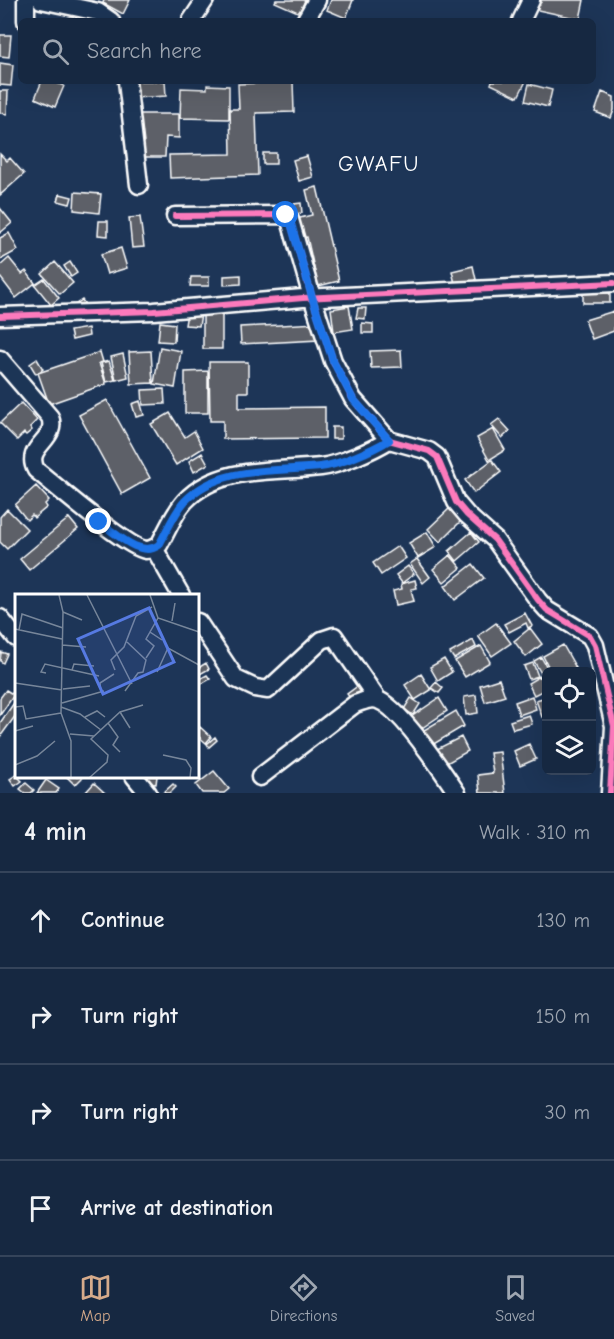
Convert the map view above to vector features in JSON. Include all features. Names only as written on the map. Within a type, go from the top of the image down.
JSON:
[{"type":"street","points":[[26,0],[26,18]]},
{"type":"street","points":[[41,0],[98,12],[107,18]]},
{"type":"street","points":[[193,18],[206,0]]},
{"type":"street","points":[[307,18],[317,0]]},
{"type":"street","points":[[522,18],[531,0]]},
{"type":"street","points":[[127,84],[139,185]]},
{"type":"street","points":[[175,216],[286,215],[290,220],[333,361],[353,399],[389,440],[429,451],[437,458],[456,502],[495,540],[537,600],[547,610],[590,636],[595,645],[614,726],[610,793]]},
{"type":"street","points":[[0,316],[154,311],[312,297],[614,283]]},
{"type":"street","points":[[0,359],[50,417],[53,424],[52,430],[34,453],[32,463],[36,470],[99,522],[146,550],[159,545],[183,502],[196,491],[233,475],[323,467],[373,451],[389,440]]},
{"type":"street","points":[[154,548],[180,594]]},
{"type":"street","points":[[0,618],[15,637]]},
{"type":"street","points":[[200,625],[236,679],[255,688],[268,690],[322,640],[334,636],[378,700],[389,708],[421,742],[457,793]]},
{"type":"street","points":[[260,777],[355,704],[370,699],[378,700]]},
{"type":"street","points":[[135,778],[148,793]]},
{"type":"building","points":[[104,0],[130,0],[123,14],[103,3]]},
{"type":"building","points":[[276,0],[305,0],[300,13],[275,2]]},
{"type":"building","points":[[331,0],[353,0],[346,18],[327,10]]},
{"type":"building","points":[[541,0],[584,0],[580,18],[533,9],[535,1],[541,2]]},
{"type":"building","points":[[0,35],[11,35],[9,57],[0,56]]},
{"type":"building","points":[[0,63],[13,65],[11,86],[0,85]]},
{"type":"building","points":[[41,84],[64,86],[55,107],[35,98]]},
{"type":"building","points":[[133,84],[165,84],[166,96],[134,98]]},
{"type":"building","points":[[238,84],[293,84],[294,112],[256,113],[258,175],[170,178],[169,155],[231,154],[230,109],[239,109]]},
{"type":"building","points":[[491,84],[524,84],[518,97]]},
{"type":"building","points":[[529,84],[552,90],[548,107],[525,101]]},
{"type":"building","points":[[207,85],[229,86],[229,119],[180,118],[181,88],[207,89]]},
{"type":"building","points":[[0,91],[8,91],[7,114],[0,113]]},
{"type":"building","points":[[602,92],[614,97],[614,110],[611,118],[595,112]]},
{"type":"building","points":[[140,114],[179,114],[179,138],[166,137],[165,157],[140,157]]},
{"type":"building","points":[[263,153],[276,153],[276,164],[263,164]]},
{"type":"building","points":[[0,154],[7,161],[10,158],[24,174],[0,195]]},
{"type":"building","points":[[307,156],[313,177],[299,181],[293,160]]},
{"type":"building","points":[[317,187],[339,281],[318,286],[307,237],[301,238],[296,219],[312,215],[306,190]]},
{"type":"building","points":[[75,192],[101,194],[99,213],[74,210]]},
{"type":"building","points":[[60,194],[72,197],[70,204],[58,201]]},
{"type":"building","points":[[301,203],[302,213],[295,214],[294,204]]},
{"type":"building","points":[[0,208],[12,223],[0,233]]},
{"type":"building","points":[[140,217],[144,247],[132,248],[129,218]]},
{"type":"building","points":[[99,221],[108,221],[108,236],[98,235]]},
{"type":"building","points":[[9,233],[18,250],[0,260],[0,238]]},
{"type":"building","points":[[121,248],[127,268],[107,274],[101,254]]},
{"type":"building","points":[[9,258],[22,274],[26,271],[35,283],[16,298],[0,277],[0,266]]},
{"type":"building","points":[[55,262],[73,283],[60,294],[42,274]]},
{"type":"building","points":[[70,262],[77,273],[71,277],[64,266]]},
{"type":"building","points":[[473,266],[477,284],[456,288],[452,271]]},
{"type":"building","points":[[241,275],[241,284],[224,285],[224,276]]},
{"type":"building","points":[[191,277],[209,277],[209,286],[190,286]]},
{"type":"building","points":[[44,279],[59,298],[51,305],[35,285]]},
{"type":"building","points":[[583,293],[610,293],[610,303],[583,303]]},
{"type":"building","points":[[82,300],[87,307],[73,306]]},
{"type":"building","points":[[349,306],[353,329],[334,332],[331,309]]},
{"type":"building","points":[[358,308],[366,308],[365,319],[356,318]]},
{"type":"building","points":[[614,311],[614,331],[592,339],[585,320]]},
{"type":"building","points":[[187,313],[201,314],[199,326],[185,325]]},
{"type":"building","points":[[203,314],[222,314],[222,349],[203,349]]},
{"type":"building","points":[[160,322],[175,324],[174,342],[158,341]]},
{"type":"building","points":[[318,323],[319,340],[241,344],[240,327]]},
{"type":"building","points":[[362,323],[373,324],[373,333],[362,333]]},
{"type":"building","points":[[88,328],[89,336],[72,340],[70,331]]},
{"type":"building","points":[[160,347],[181,351],[175,388],[154,384]]},
{"type":"building","points":[[401,350],[402,367],[371,368],[370,351]]},
{"type":"building","points":[[151,351],[153,383],[131,384],[129,352]]},
{"type":"building","points":[[100,352],[103,362],[99,363],[106,384],[49,404],[38,373]]},
{"type":"building","points":[[123,354],[128,377],[116,380],[111,357]]},
{"type":"building","points":[[37,359],[43,369],[36,374],[30,364]]},
{"type":"building","points":[[109,361],[115,380],[106,382],[101,363]]},
{"type":"building","points":[[209,362],[248,362],[248,392],[239,392],[239,408],[325,407],[325,438],[223,439],[223,421],[210,421]]},
{"type":"building","points":[[208,371],[208,413],[185,413],[185,372]]},
{"type":"building","points":[[164,389],[165,404],[143,405],[142,390]]},
{"type":"building","points":[[107,400],[150,478],[122,494],[79,415]]},
{"type":"building","points":[[140,401],[144,415],[136,417],[132,404]]},
{"type":"building","points":[[21,403],[37,420],[30,427],[32,430],[26,435],[24,433],[17,440],[0,423]]},
{"type":"building","points":[[170,413],[185,437],[194,431],[203,448],[176,465],[151,424]]},
{"type":"building","points":[[499,419],[510,431],[502,438],[491,425]]},
{"type":"building","points":[[332,427],[341,427],[341,439],[332,439]]},
{"type":"building","points":[[493,429],[505,450],[489,460],[477,438]]},
{"type":"building","points":[[202,453],[208,464],[194,472],[189,461]]},
{"type":"building","points":[[492,460],[501,472],[474,493],[465,480]]},
{"type":"building","points":[[36,486],[49,500],[45,504],[47,507],[34,518],[32,515],[27,520],[15,505]]},
{"type":"building","points":[[450,508],[462,520],[440,542],[428,529]]},
{"type":"building","points":[[7,509],[27,529],[7,549],[0,542],[0,517]]},
{"type":"building","points":[[69,518],[78,529],[29,570],[20,559]]},
{"type":"building","points":[[427,532],[436,547],[418,558],[409,543]]},
{"type":"building","points":[[471,532],[479,542],[457,561],[449,551]]},
{"type":"building","points":[[398,546],[406,558],[381,575],[373,563]]},
{"type":"building","points":[[450,555],[461,568],[444,582],[433,569]]},
{"type":"building","points":[[417,559],[430,577],[423,583],[410,564]]},
{"type":"building","points":[[473,564],[484,578],[455,600],[445,586]]},
{"type":"building","points":[[408,566],[414,574],[402,583],[396,575]]},
{"type":"building","points":[[415,580],[417,588],[411,589],[414,601],[396,605],[393,591],[402,589],[401,584]]},
{"type":"building","points":[[525,613],[532,626],[528,628],[526,623],[509,632],[504,624]]},
{"type":"building","points":[[496,623],[511,643],[492,656],[478,636]]},
{"type":"building","points":[[530,628],[542,644],[526,657],[514,641]]},
{"type":"building","points":[[473,640],[476,647],[454,659],[450,653]]},
{"type":"building","points":[[563,645],[575,667],[548,667],[543,656]]},
{"type":"building","points":[[481,646],[490,662],[465,677],[455,661]]},
{"type":"building","points":[[1,652],[7,654],[3,663],[0,661]]},
{"type":"building","points":[[541,657],[547,667],[542,667],[542,675],[534,661]]},
{"type":"building","points":[[444,659],[452,672],[438,681],[430,667]]},
{"type":"building","points":[[206,663],[209,669],[200,674],[200,667]]},
{"type":"building","points":[[533,663],[538,676],[529,679],[524,666]]},
{"type":"building","points":[[421,674],[431,690],[415,700],[405,685]]},
{"type":"building","points":[[207,675],[210,679],[200,685],[200,679]]},
{"type":"building","points":[[540,676],[542,691],[534,695],[528,683]]},
{"type":"building","points":[[499,679],[505,696],[485,702],[480,685]]},
{"type":"building","points":[[436,682],[443,688],[439,693],[431,688]]},
{"type":"building","points":[[359,685],[365,693],[353,702],[347,694]]},
{"type":"building","points":[[6,690],[14,695],[0,715],[0,698]]},
{"type":"building","points":[[476,695],[478,713],[466,715],[464,697]]},
{"type":"building","points":[[532,696],[536,709],[519,715],[515,702]]},
{"type":"building","points":[[411,698],[420,704],[413,715],[404,709]]},
{"type":"building","points":[[439,698],[447,711],[419,730],[411,717]]},
{"type":"building","points":[[542,698],[542,717],[536,700]]},
{"type":"building","points":[[15,701],[15,716],[0,737],[0,723]]},
{"type":"building","points":[[456,711],[464,726],[427,748],[419,733]]},
{"type":"building","points":[[529,715],[532,724],[513,729],[510,721]]},
{"type":"building","points":[[200,727],[211,737],[206,743],[200,738]]},
{"type":"building","points":[[215,737],[217,740],[209,747],[207,744]]},
{"type":"building","points":[[461,737],[468,751],[445,764],[437,749]]},
{"type":"building","points":[[529,744],[536,759],[520,766],[514,751]]},
{"type":"building","points":[[500,752],[505,793],[480,793],[478,775],[493,773],[490,753]]},
{"type":"building","points":[[214,771],[229,789],[224,793],[202,793],[196,785]]},
{"type":"building","points":[[15,776],[15,778],[22,781],[15,786],[10,779]]},
{"type":"building","points":[[68,778],[82,778],[75,785]]},
{"type":"building","points":[[148,778],[157,778],[156,784],[147,783]]},
{"type":"building","points":[[46,780],[59,789],[56,793],[37,793]]},
{"type":"building","points":[[26,783],[34,790],[31,793],[25,793],[20,789]]},
{"type":"building","points":[[94,783],[105,793],[85,793]]},
{"type":"building","points":[[173,784],[176,787],[170,793],[163,793]]},
{"type":"cycle path","points":[[175,216],[286,215],[290,220],[333,361],[353,399],[389,440],[429,451],[437,457],[456,502],[495,540],[538,600],[547,610],[590,636],[595,645],[614,726],[610,793]]},
{"type":"cycle path","points":[[0,316],[154,311],[303,298],[614,283]]},
{"type":"district","name":"GWAFU","points":[[379,163]]},
{"type":"route","points":[[99,522],[136,546],[146,550],[154,548],[159,545],[183,502],[196,491],[233,475],[323,467],[373,451],[389,440],[353,399],[333,361],[290,220],[286,215]]}]
